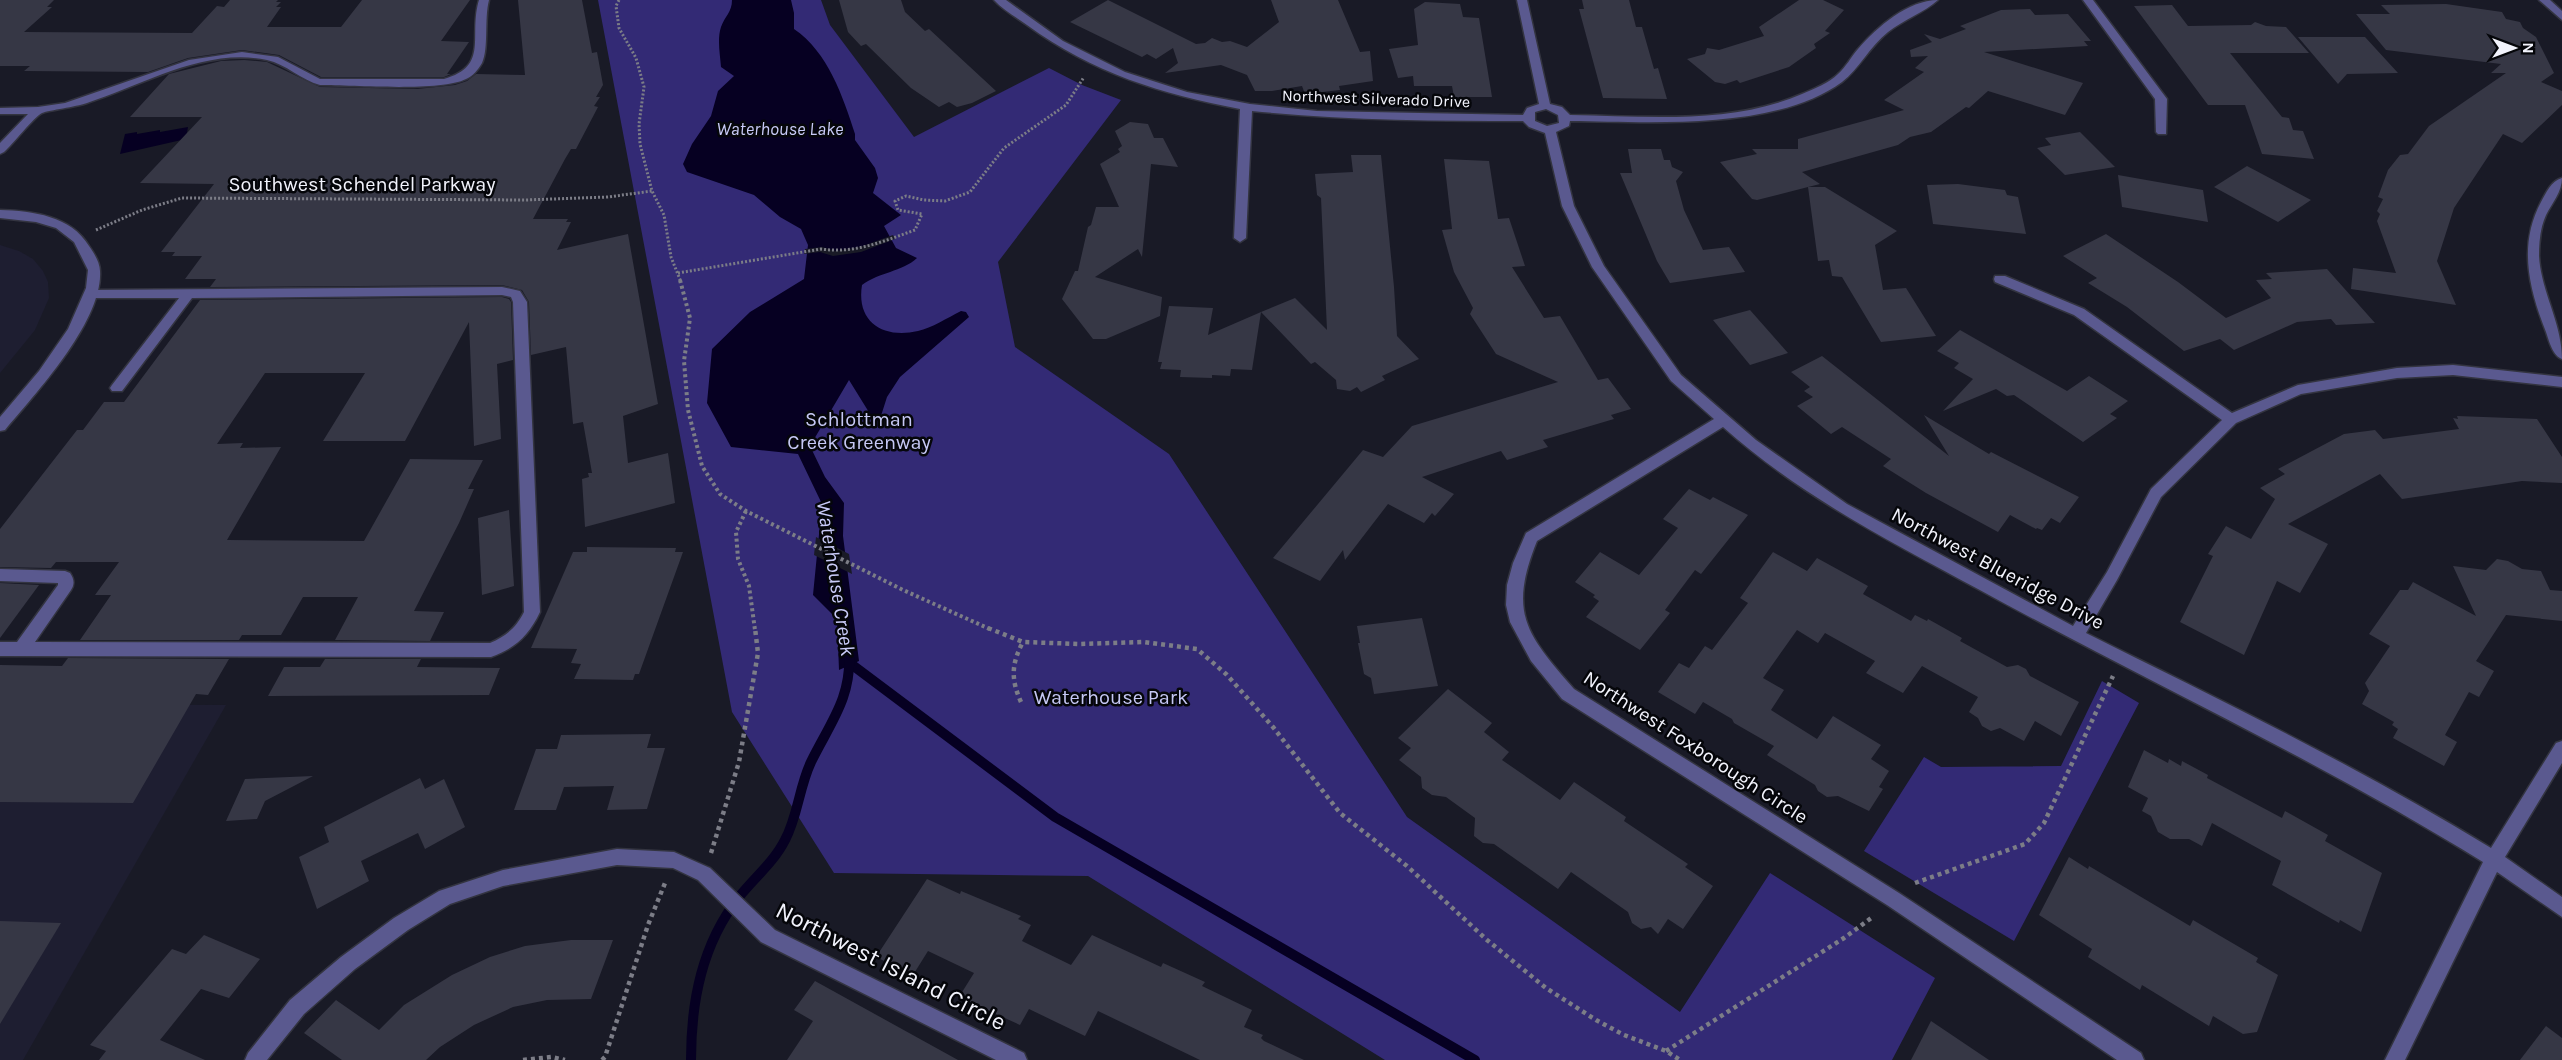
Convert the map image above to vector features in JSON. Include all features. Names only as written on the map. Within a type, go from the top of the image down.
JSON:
[{"type":"street","points":[[0,111],[37,112],[77,103],[179,66],[221,57],[266,57],[284,64],[307,80],[320,82],[458,80],[474,70],[477,63],[484,0]]},
{"type":"street","name":"Northwest Silverado Drive","points":[[999,0],[1056,43],[1099,67],[1147,85],[1246,109],[1331,116],[1527,118]]},
{"type":"street","points":[[1522,0],[1545,106]]},
{"type":"street","points":[[1567,118],[1563,126],[1550,130],[1536,127],[1527,118],[1531,110],[1545,106],[1558,109],[1567,118],[1711,118],[1738,116],[1783,104],[1838,80],[1877,36],[1913,9],[1934,0]]},
{"type":"street","points":[[2088,0],[2161,99],[2162,132]]},
{"type":"street","points":[[2544,0],[2562,17]]},
{"type":"street","points":[[1240,238],[1246,109]]},
{"type":"street","points":[[0,150],[37,112]]},
{"type":"street","name":"Northwest Blueridge Drive","points":[[1550,130],[1568,206],[1598,267],[1676,378],[1751,444],[1842,508],[2076,635],[2264,730],[2437,824],[2494,859],[2562,908]]},
{"type":"street","points":[[2562,182],[2540,211],[2533,248],[2536,281],[2545,315],[2562,354]]},
{"type":"street","points":[[0,214],[53,222],[80,238],[94,269],[92,294],[74,330],[33,387],[0,426]]},
{"type":"street","points":[[2000,279],[2079,312],[2231,419]]},
{"type":"street","points":[[0,649],[492,650],[507,644],[523,631],[532,612],[520,302],[515,294],[502,291],[92,294]]},
{"type":"street","points":[[117,388],[189,293]]},
{"type":"street","points":[[2076,635],[2112,576],[2156,494],[2231,419],[2298,390],[2397,373],[2453,370],[2562,382]]},
{"type":"street","name":"Northwest Foxborough Circle","points":[[1723,420],[1531,537],[1518,566],[1514,595],[1517,625],[1534,656],[1569,694],[1893,899],[2134,1060]]},
{"type":"street","points":[[0,575],[65,577],[66,586],[21,649]]},
{"type":"street","points":[[2395,1060],[2494,859],[2562,748]]},
{"type":"street","name":"Northwest Island Circle","points":[[255,1060],[297,1007],[348,963],[401,924],[445,897],[503,878],[616,857],[674,860],[704,874],[768,936],[1017,1060]]},
{"type":"path","points":[[619,0],[616,6],[619,28],[636,58],[644,87],[639,124],[640,144],[652,191],[664,214],[671,256],[686,296],[690,318],[684,361],[688,410],[702,466],[720,494],[746,511],[903,590],[1023,642],[1079,644],[1144,642],[1197,649],[1226,674],[1265,718],[1340,813],[1407,866],[1487,940],[1546,988],[1596,1020],[1624,1035],[1666,1051],[1680,1060]]},
{"type":"path","points":[[677,273],[821,249],[836,253],[862,249],[916,228],[922,214],[904,213],[898,210],[895,201],[906,195],[922,200],[945,201],[970,192],[998,155],[1022,132],[1043,122],[1065,106],[1083,78],[1099,67]]},
{"type":"path","name":"Southwest Schendel Parkway","points":[[80,238],[142,210],[182,198],[525,200],[608,197],[652,191]]},
{"type":"path","points":[[704,874],[739,762],[758,653],[749,586],[738,559],[736,532],[746,511]]},
{"type":"path","points":[[1021,702],[1011,683],[1012,665],[1023,642]]},
{"type":"path","points":[[1916,882],[2025,844],[2044,823],[2122,658]]},
{"type":"path","points":[[602,1060],[605,1057],[648,925],[674,860]]},
{"type":"path","points":[[1666,1051],[1874,917]]},
{"type":"path","points":[[523,1060],[551,1057],[565,1060]]},
{"type":"shaded area","points":[[0,245],[19,251],[33,259],[43,271],[48,282],[49,298],[35,330],[0,373]]},
{"type":"shaded area","points":[[0,704],[226,705],[23,1060],[0,1060]]},
{"type":"green space","points":[[598,0],[821,0],[830,25],[914,137],[1049,68],[1082,85],[1121,100],[998,262],[1015,347],[1169,454],[1407,817],[1680,1012],[1770,873],[1935,978],[1892,1060],[1385,1060],[1088,876],[834,873],[732,712]]},
{"type":"green space","points":[[2102,681],[2139,703],[2014,941],[1864,851],[1924,757],[1941,767],[2061,766]]},
{"type":"water","name":"Waterhouse Lake","points":[[732,0],[791,0],[794,29],[816,50],[833,76],[855,134],[855,140],[875,168],[878,178],[873,193],[901,215],[884,226],[896,248],[917,258],[911,263],[862,285],[863,309],[868,318],[883,330],[905,333],[929,328],[961,311],[966,312],[969,317],[900,377],[887,397],[880,419],[875,422],[849,380],[810,446],[825,477],[844,503],[843,536],[859,661],[839,670],[837,619],[813,595],[822,504],[798,454],[731,447],[707,403],[712,349],[750,312],[804,279],[808,245],[801,229],[780,217],[754,195],[687,172],[683,164],[692,144],[711,116],[718,91],[734,76],[721,67],[719,42],[721,27],[730,11]]},
{"type":"water","points":[[188,127],[186,139],[120,154],[125,134],[160,130],[160,132]]},
{"type":"pier","points":[[893,235],[895,239],[861,252],[833,256],[820,252],[804,254],[805,249],[822,247],[836,251],[860,247]]},
{"type":"pier","points":[[816,537],[849,554],[852,574],[814,555]]},
{"type":"building","points":[[0,0],[54,0],[47,7],[52,7],[24,32],[192,33],[217,6],[224,7],[230,0],[278,0],[276,2],[281,2],[276,7],[281,7],[267,27],[341,27],[362,0],[470,0],[441,41],[469,42],[447,74],[451,74],[444,77],[321,77],[279,55],[242,50],[188,58],[148,72],[24,71],[30,66],[0,66]]},
{"type":"building","points":[[518,0],[582,0],[592,53],[597,52],[603,85],[596,97],[600,97],[594,106],[598,107],[576,149],[571,149],[565,159],[533,219],[568,219],[566,222],[571,222],[557,250],[628,234],[658,404],[623,416],[628,463],[668,453],[675,503],[585,527],[582,479],[589,477],[588,473],[592,473],[583,422],[573,424],[566,347],[531,355],[529,302],[522,290],[502,285],[210,287],[216,279],[185,279],[202,256],[172,256],[175,252],[161,252],[214,184],[140,183],[202,117],[130,117],[169,74],[221,61],[267,62],[320,87],[417,89],[455,85],[467,81],[476,74],[525,75]]},
{"type":"building","points":[[839,0],[901,0],[905,12],[925,31],[929,29],[996,91],[972,103],[957,107],[949,102],[939,107],[911,88],[866,44],[861,46],[848,32]]},
{"type":"building","points":[[1108,0],[1196,44],[1205,43],[1212,38],[1247,47],[1279,22],[1271,0],[1338,0],[1360,52],[1370,51],[1373,81],[1339,86],[1340,90],[1305,94],[1302,86],[1255,91],[1247,75],[1221,65],[1165,73],[1178,63],[1173,48],[1156,59],[1147,54],[1142,57],[1070,22]]},
{"type":"building","points":[[1582,0],[1629,0],[1636,27],[1642,27],[1654,69],[1658,68],[1667,99],[1603,98],[1579,9],[1584,9]]},
{"type":"building","points":[[1799,0],[1823,0],[1844,10],[1825,31],[1830,33],[1814,44],[1816,48],[1789,67],[1740,83],[1737,80],[1725,84],[1715,82],[1687,59],[1705,54],[1707,48],[1719,50],[1764,36],[1759,27]]},
{"type":"building","points":[[1425,2],[1460,4],[1463,17],[1479,18],[1492,97],[1454,97],[1452,86],[1414,86],[1413,76],[1398,78],[1389,49],[1418,45],[1414,9]]},
{"type":"building","points":[[2446,4],[2502,12],[2506,19],[2520,22],[2523,28],[2536,37],[2554,73],[2541,82],[2562,91],[2562,105],[2522,143],[2503,134],[2454,208],[2437,261],[2456,305],[2351,289],[2353,268],[2396,273],[2377,221],[2380,214],[2377,211],[2383,199],[2378,197],[2388,170],[2400,155],[2408,154],[2429,126],[2506,73],[2491,73],[2501,64],[2386,50],[2356,14],[2390,14],[2381,5]]},
{"type":"building","points":[[2172,5],[2188,26],[2251,25],[2255,22],[2266,26],[2286,27],[2309,53],[2230,53],[2282,117],[2289,118],[2293,130],[2303,131],[2314,159],[2262,154],[2245,105],[2208,105],[2134,6]]},
{"type":"building","points":[[2030,9],[2035,15],[2068,14],[2091,41],[2084,41],[2088,46],[1984,52],[2083,83],[2065,115],[1988,91],[1969,108],[1966,107],[1931,132],[1910,137],[1898,145],[1802,172],[1820,184],[1757,200],[1752,199],[1720,162],[1757,154],[1752,149],[1798,149],[1798,139],[1904,110],[1884,100],[1924,72],[1915,68],[1928,56],[1911,57],[1910,50],[1932,42],[1924,34],[1940,39],[1966,29],[1960,26],[2001,10]]},
{"type":"building","points":[[2298,37],[2365,37],[2398,73],[2347,74],[2338,84]]},
{"type":"building","points":[[1130,122],[1148,124],[1154,138],[1163,138],[1178,167],[1151,164],[1142,257],[1138,249],[1095,277],[1162,297],[1160,316],[1106,339],[1093,339],[1062,299],[1075,271],[1078,271],[1088,227],[1091,225],[1096,207],[1119,207],[1100,164],[1120,152],[1118,149],[1122,146],[1115,131]]},
{"type":"building","points":[[2080,132],[2115,167],[2065,175],[2037,148],[2051,145],[2045,138]]},
{"type":"building","points":[[1628,149],[1661,149],[1664,160],[1670,160],[1672,167],[1683,172],[1676,181],[1684,210],[1703,250],[1729,247],[1745,272],[1670,283],[1657,261],[1620,173],[1632,173]]},
{"type":"building","points":[[1351,155],[1381,155],[1397,336],[1419,359],[1382,376],[1385,380],[1361,392],[1357,387],[1350,391],[1337,389],[1336,380],[1315,362],[1311,364],[1261,312],[1295,298],[1327,330],[1321,198],[1317,195],[1315,174],[1353,172]]},
{"type":"building","points":[[1444,159],[1489,161],[1498,219],[1509,218],[1525,266],[1512,267],[1544,318],[1560,316],[1598,380],[1608,378],[1631,409],[1611,415],[1614,419],[1543,440],[1548,447],[1507,460],[1501,451],[1422,477],[1454,494],[1435,516],[1432,513],[1424,523],[1388,504],[1345,560],[1343,550],[1320,581],[1273,558],[1363,450],[1383,457],[1412,426],[1558,382],[1496,354],[1470,314],[1473,308],[1454,272],[1442,230],[1452,229]]},
{"type":"building","points":[[2247,166],[2311,200],[2278,222],[2214,187]]},
{"type":"building","points":[[2118,175],[2203,190],[2208,222],[2122,207]]},
{"type":"building","points":[[1958,184],[2005,190],[2007,195],[2018,197],[2026,234],[1933,224],[1927,185]]},
{"type":"building","points":[[1808,187],[1825,187],[1897,231],[1875,245],[1883,290],[1906,288],[1936,336],[1881,342],[1842,277],[1832,276],[1829,260],[1818,261]]},
{"type":"building","points":[[2106,234],[2178,282],[2226,318],[2271,298],[2256,280],[2272,279],[2266,273],[2327,269],[2375,323],[2336,325],[2331,319],[2297,322],[2234,350],[2220,339],[2184,351],[2127,307],[2088,283],[2097,278],[2063,256]]},
{"type":"building","points":[[502,297],[511,302],[513,360],[497,364],[501,439],[474,446],[469,322],[405,441],[323,441],[365,373],[265,373],[217,444],[243,443],[240,448],[281,447],[227,540],[364,541],[410,459],[483,460],[468,489],[474,489],[459,523],[414,611],[444,612],[430,641],[335,640],[358,597],[303,597],[281,635],[242,635],[239,640],[80,640],[111,595],[95,595],[119,562],[56,562],[51,568],[0,567],[0,529],[77,430],[83,430],[104,402],[124,402],[200,300]]},
{"type":"building","points":[[1169,306],[1213,308],[1208,335],[1261,312],[1252,370],[1231,369],[1230,376],[1212,375],[1212,378],[1180,377],[1181,370],[1160,369],[1162,362],[1158,362]]},
{"type":"building","points":[[1750,310],[1788,353],[1750,365],[1713,320]]},
{"type":"building","points":[[1960,330],[2067,391],[2089,376],[2128,401],[2110,414],[2117,418],[2083,442],[2014,395],[2007,396],[1996,389],[1943,411],[1973,379],[1954,368],[1959,363],[1937,351]]},
{"type":"building","points":[[1822,356],[1949,456],[1924,415],[1989,454],[1991,452],[2079,497],[2060,523],[2051,518],[2042,530],[2010,515],[1998,532],[1926,493],[1883,466],[1891,459],[1842,427],[1831,434],[1797,406],[1813,397],[1804,391],[1810,387],[1791,372]]},
{"type":"building","points":[[2457,416],[2537,419],[2562,457],[2562,483],[2522,481],[2402,499],[2380,474],[2288,524],[2328,544],[2300,593],[2277,581],[2244,655],[2180,622],[2213,556],[2208,554],[2226,526],[2251,539],[2275,499],[2260,488],[2285,474],[2278,469],[2344,434],[2375,430],[2383,439],[2459,429],[2453,418],[2458,419]]},
{"type":"building","points":[[1689,489],[1710,500],[1713,497],[1748,515],[1701,574],[1695,570],[1665,610],[1670,613],[1640,650],[1586,617],[1599,601],[1593,597],[1595,595],[1575,582],[1600,552],[1639,575],[1678,528],[1663,519]]},
{"type":"building","points":[[509,510],[514,586],[482,595],[478,518]]},
{"type":"building","points":[[587,547],[676,548],[675,552],[683,552],[639,674],[635,674],[633,680],[574,679],[581,664],[571,663],[577,649],[531,648],[573,552],[587,552]]},
{"type":"building","points":[[1773,552],[1807,571],[1817,558],[1868,586],[1863,594],[1911,621],[1915,615],[1927,621],[1928,619],[1962,638],[1960,641],[2007,667],[2018,665],[2026,669],[2030,676],[2079,702],[2061,736],[2035,721],[2024,741],[2000,728],[1991,731],[1982,726],[1978,718],[1969,712],[1978,697],[1922,666],[1903,693],[1866,673],[1875,661],[1825,633],[1818,643],[1797,630],[1763,678],[1784,690],[1771,710],[1817,739],[1833,716],[1881,745],[1871,759],[1889,771],[1879,787],[1883,789],[1869,811],[1838,796],[1827,797],[1818,791],[1815,785],[1767,755],[1774,746],[1703,702],[1695,714],[1658,692],[1679,663],[1689,668],[1705,646],[1712,650],[1748,603],[1740,598]]},
{"type":"building","points":[[2497,559],[2508,561],[2522,569],[2541,571],[2550,590],[2562,591],[2562,621],[2506,615],[2476,661],[2494,671],[2479,697],[2469,692],[2445,735],[2457,742],[2444,766],[2393,738],[2398,729],[2392,725],[2394,722],[2362,704],[2369,691],[2365,683],[2390,646],[2369,634],[2400,590],[2408,590],[2413,582],[2476,616],[2453,566],[2486,570]]},
{"type":"building","points":[[0,583],[39,585],[0,638]]},
{"type":"building","points":[[1422,618],[1438,686],[1374,694],[1371,678],[1364,674],[1357,626]]},
{"type":"building","points":[[68,658],[229,659],[208,695],[196,694],[133,803],[0,802],[0,665],[62,666]]},
{"type":"building","points":[[325,659],[421,659],[417,667],[500,668],[489,695],[268,696],[284,667],[320,667]]},
{"type":"building","points":[[1448,689],[1492,723],[1484,732],[1509,752],[1502,760],[1560,800],[1574,782],[1626,817],[1624,821],[1688,864],[1685,867],[1713,886],[1683,929],[1668,919],[1658,934],[1651,927],[1641,929],[1632,923],[1628,912],[1571,872],[1558,889],[1494,844],[1483,843],[1474,836],[1475,818],[1446,797],[1432,795],[1422,788],[1421,777],[1399,760],[1411,748],[1398,738]]},
{"type":"building","points":[[651,734],[647,748],[665,748],[647,809],[607,810],[614,786],[564,787],[556,810],[514,810],[536,749],[557,749],[561,735]]},
{"type":"building","points":[[2144,750],[2168,763],[2169,759],[2181,766],[2182,761],[2208,775],[2207,778],[2282,818],[2285,811],[2328,835],[2325,841],[2382,873],[2361,932],[2340,920],[2339,923],[2272,885],[2281,861],[2212,823],[2202,846],[2189,839],[2170,839],[2158,832],[2151,816],[2142,811],[2148,798],[2128,787]]},
{"type":"building","points":[[313,776],[265,801],[257,819],[226,821],[245,779]]},
{"type":"building","points":[[420,778],[425,789],[444,779],[465,827],[425,849],[418,833],[361,861],[369,881],[317,909],[299,857],[329,842],[324,827]]},
{"type":"building","points":[[2069,857],[2088,869],[2089,866],[2190,926],[2193,920],[2258,958],[2256,962],[2278,975],[2257,1032],[2243,1034],[2213,1016],[2209,1026],[2142,985],[2140,990],[2088,957],[2092,949],[2039,915]]},
{"type":"building","points":[[927,879],[960,894],[961,891],[1021,916],[1018,919],[1031,925],[1022,941],[1071,965],[1092,935],[1161,967],[1163,963],[1205,982],[1202,986],[1252,1010],[1244,1027],[1263,1035],[1261,1038],[1264,1041],[1304,1060],[1200,1060],[1098,1011],[1085,1036],[1029,1009],[1020,1025],[959,997],[974,973],[928,951],[913,975],[876,957]]},
{"type":"building","points":[[0,921],[61,923],[0,1024]]},
{"type":"building","points":[[204,935],[260,959],[229,998],[201,989],[160,1040],[205,1060],[99,1060],[106,1051],[90,1045],[172,949],[186,954]]},
{"type":"building","points":[[571,940],[613,940],[591,999],[547,1000],[513,1007],[474,1025],[440,1047],[426,1060],[342,1060],[304,1033],[336,1000],[379,1030],[404,1005],[452,975],[490,957],[525,946]]},
{"type":"building","points":[[815,981],[958,1060],[787,1060],[813,1021],[794,1010]]},
{"type":"building","points":[[1931,1021],[1989,1060],[1911,1060]]},
{"type":"building","points":[[2546,1026],[2562,1038],[2562,1060],[2520,1060]]},
{"type":"waterway","name":"Waterhouse Creek","points":[[691,1060],[696,995],[708,954],[726,915],[775,856],[789,831],[811,762],[843,697],[847,683],[849,652]]},
{"type":"waterway","points":[[851,664],[1055,817],[1475,1060]]},
{"type":"park label","name":"Schlottman Creek Greenway","points":[[859,430]]},
{"type":"park label","name":"Waterhouse Park","points":[[1111,697]]}]
